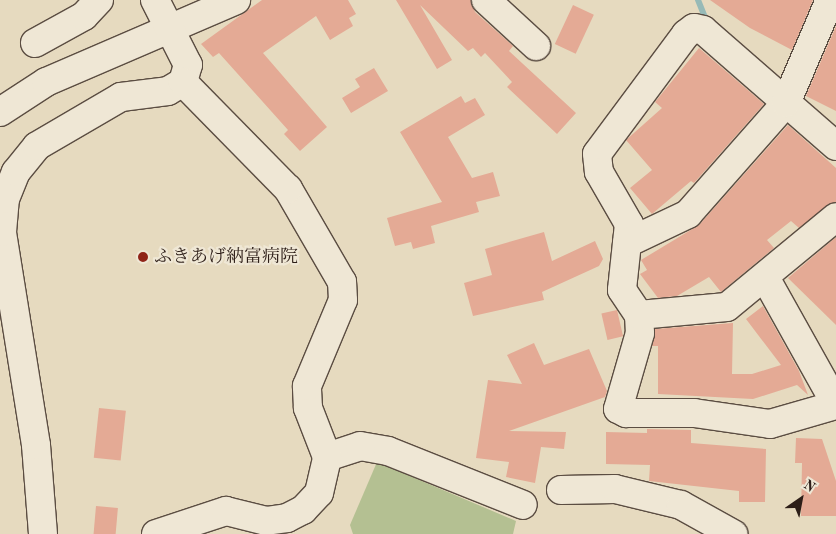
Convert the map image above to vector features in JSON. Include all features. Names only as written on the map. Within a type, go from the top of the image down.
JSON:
[{"type":"street","points":[[35,43],[84,16],[99,0]]},
{"type":"street","points":[[43,534],[36,445],[2,232],[5,199],[16,172],[37,146],[121,98],[168,91],[183,82],[188,65],[155,0]]},
{"type":"street","points":[[0,112],[46,82],[236,0]]},
{"type":"street","points":[[486,0],[536,46]]},
{"type":"street","points":[[627,243],[688,214],[786,103],[830,0]]},
{"type":"street","points":[[766,279],[836,405],[770,424],[694,413],[626,413],[618,409],[640,334],[639,315],[622,290],[629,224],[599,172],[597,154],[686,34],[703,30],[836,146]]},
{"type":"street","points":[[156,534],[226,511],[266,521],[286,518],[303,510],[319,493],[327,457],[308,408],[307,386],[342,300],[342,282],[288,189],[183,82]]},
{"type":"street","points":[[639,315],[727,307],[766,279],[836,218]]},
{"type":"street","points":[[327,457],[360,446],[388,451],[523,505]]},
{"type":"street","points":[[560,490],[615,489],[671,503],[733,534]]},
{"type":"green space","points":[[377,462],[516,521],[513,534],[353,534],[350,525]]},
{"type":"building","points":[[262,0],[348,0],[356,14],[349,18],[353,26],[330,40],[316,16],[263,53],[327,127],[300,151],[284,134],[288,130],[219,53],[213,57],[201,44]]},
{"type":"building","points":[[396,0],[471,0],[475,12],[513,46],[509,51],[576,113],[557,134],[507,87],[512,82],[485,53],[481,57],[473,48],[468,51],[420,5],[452,60],[437,69]]},
{"type":"building","points":[[710,0],[813,0],[792,50],[750,28]]},
{"type":"building","points":[[573,5],[594,15],[576,54],[555,44]]},
{"type":"building","points":[[836,26],[836,111],[806,96]]},
{"type":"building","points":[[699,48],[764,104],[694,183],[691,181],[652,214],[630,188],[652,170],[626,140],[662,108],[655,102]]},
{"type":"building","points":[[374,68],[388,91],[351,113],[342,98],[360,87],[355,79]]},
{"type":"building","points":[[461,96],[465,103],[475,98],[485,115],[448,137],[472,178],[493,172],[500,196],[476,202],[479,212],[431,226],[435,243],[413,249],[411,242],[395,246],[387,218],[442,202],[400,132]]},
{"type":"building","points":[[788,125],[836,168],[836,202],[799,228],[791,221],[767,240],[774,248],[721,292],[709,277],[677,296],[658,298],[640,274],[647,270],[641,260],[699,225]]},
{"type":"building","points":[[544,232],[552,261],[595,241],[603,259],[599,266],[542,292],[544,300],[473,316],[464,283],[492,275],[485,249]]},
{"type":"building","points":[[836,237],[836,325],[788,278]]},
{"type":"building","points":[[763,306],[799,371],[808,395],[797,385],[753,399],[658,394],[658,346],[652,346],[655,329],[733,323],[732,374],[752,374],[781,365],[746,319]]},
{"type":"building","points":[[617,310],[623,336],[607,340],[601,314]]},
{"type":"building","points":[[534,343],[544,365],[589,349],[607,391],[605,397],[509,431],[566,432],[564,449],[541,447],[535,483],[506,477],[509,462],[476,458],[488,380],[522,384],[507,355]]},
{"type":"building","points":[[99,408],[126,411],[121,461],[94,458]]},
{"type":"building","points":[[647,429],[691,430],[691,443],[766,449],[765,502],[739,502],[739,491],[649,481],[650,465],[606,464],[606,432],[647,433]]},
{"type":"building","points":[[796,438],[822,439],[836,481],[836,516],[801,516],[802,463],[795,463]]},
{"type":"building","points":[[96,506],[118,508],[116,534],[94,534]]},
{"type":"waterway","points":[[698,0],[707,22]]},
{"type":"place","name":"ふきあげ納富病院","points":[[143,257]]}]
